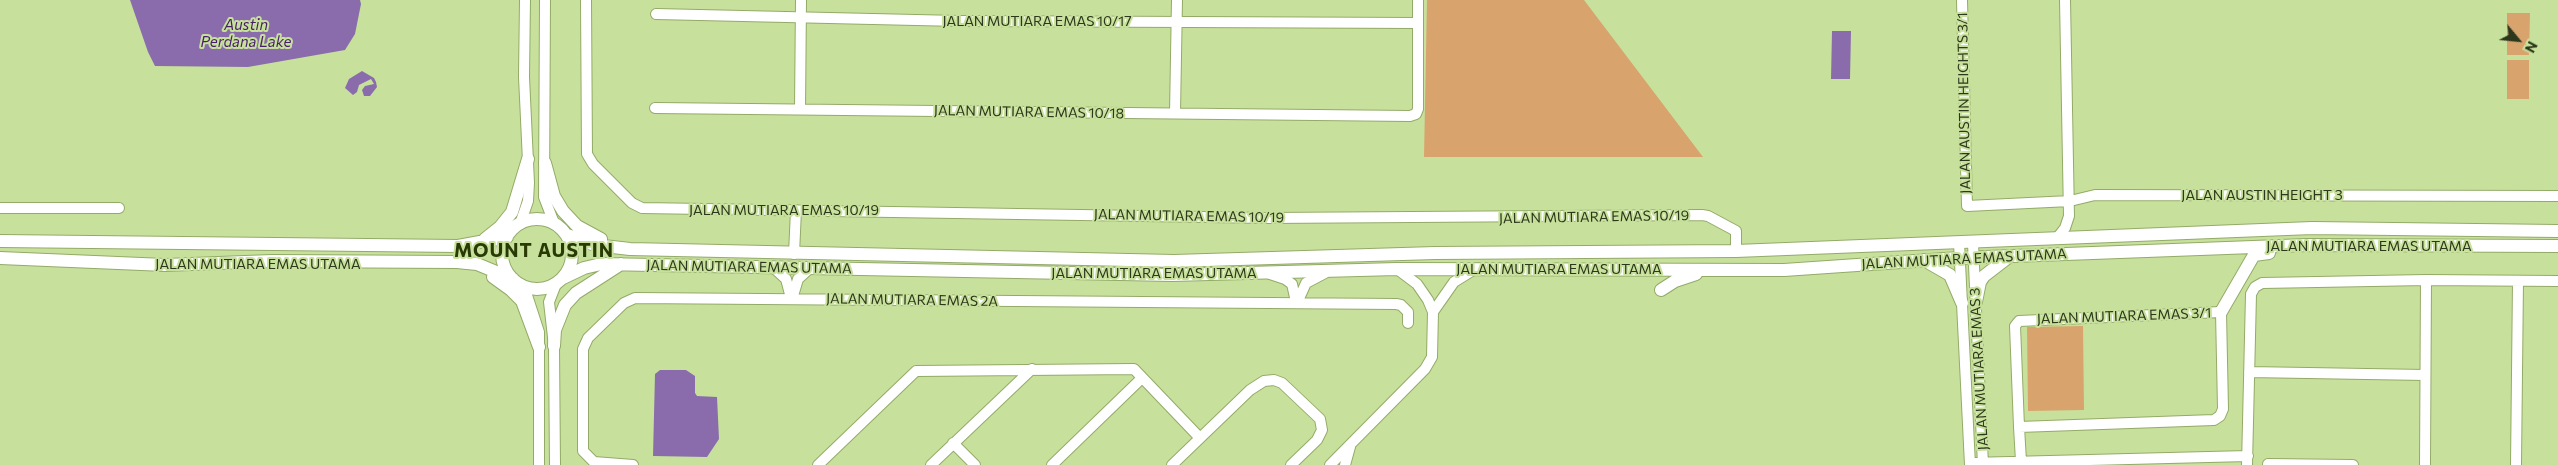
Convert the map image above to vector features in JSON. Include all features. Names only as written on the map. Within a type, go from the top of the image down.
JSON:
[{"type":"main road","points":[[458,246],[488,238],[512,212],[528,159]]},
{"type":"main road","points":[[545,163],[554,196],[571,220],[587,234],[624,248]]},
{"type":"main road","points":[[537,219],[554,223],[567,236],[572,253],[568,271],[559,281],[545,288],[518,283],[507,272],[502,255],[507,237],[520,224],[537,219]]},
{"type":"main road","name":"JALAN MUTIARA EMAS UTAMA","points":[[567,236],[594,245],[624,248],[794,254],[1174,261],[1435,252],[1736,251],[2312,228],[2558,230]]},
{"type":"main road","name":"JALAN MUTIARA EMAS UTAMA","points":[[0,241],[458,246],[507,237]]},
{"type":"main road","points":[[2221,312],[2254,255],[2299,252],[2307,245]]},
{"type":"main road","name":"JALAN MUTIARA EMAS UTAMA","points":[[559,281],[584,268],[601,264],[1172,275],[1397,269],[1784,270],[1973,257],[2307,245],[2558,246]]},
{"type":"main road","points":[[1642,252],[1658,262],[1662,269]]},
{"type":"main road","points":[[1976,302],[1980,282],[1984,276],[2010,256]]},
{"type":"main road","name":"JALAN MUTIARA EMAS UTAMA","points":[[0,258],[165,265],[262,261],[457,262],[477,264],[518,283]]},
{"type":"main road","points":[[1924,260],[1950,276],[1962,303]]},
{"type":"main road","points":[[457,262],[499,280],[522,301],[539,347]]},
{"type":"main road","points":[[554,346],[555,330],[565,305],[576,293],[621,264]]},
{"type":"main road","points":[[1661,290],[1682,278],[1713,270]]},
{"type":"street","points":[[520,224],[528,201],[524,77],[525,0]]},
{"type":"street","points":[[545,0],[544,197],[554,223]]},
{"type":"street","name":"JALAN MUTIARA EMAS 10/19","points":[[586,0],[587,154],[593,164],[638,207],[646,209],[1268,218],[1702,215],[1708,216],[1736,231],[1736,251]]},
{"type":"street","points":[[800,109],[801,0]]},
{"type":"street","points":[[1175,113],[1177,0]]},
{"type":"street","points":[[1418,0],[1418,23]]},
{"type":"street","name":"JALAN AUSTIN HEIGHTS 3/1","points":[[1962,0],[1967,206]]},
{"type":"street","points":[[2057,238],[2065,228],[2070,216],[2066,0]]},
{"type":"street","name":"JALAN MUTIARA EMAS 10/17","points":[[656,14],[801,18],[1269,24],[1418,23]]},
{"type":"street","name":"JALAN MUTIARA EMAS 10/18","points":[[655,108],[1413,116],[1418,109],[1418,23]]},
{"type":"street","name":"JALAN AUSTIN HEIGHT 3","points":[[1967,206],[2070,201],[2096,194],[2558,196]]},
{"type":"street","points":[[0,208],[119,208]]},
{"type":"street","points":[[794,254],[796,210]]},
{"type":"street","name":"JALAN MUTIARA EMAS 3","points":[[1958,243],[1970,464]]},
{"type":"street","name":"JALAN MUTIARA EMAS 3","points":[[1973,243],[1983,463]]},
{"type":"street","points":[[774,268],[786,279],[792,299]]},
{"type":"street","points":[[792,299],[798,279],[810,268]]},
{"type":"street","points":[[1330,465],[1430,363],[1433,350],[1433,312],[1422,289],[1397,269]]},
{"type":"street","points":[[1433,312],[1454,282],[1476,269]]},
{"type":"street","points":[[1297,303],[1306,282],[1329,271]]},
{"type":"street","points":[[1266,273],[1285,279],[1292,284],[1297,303]]},
{"type":"street","points":[[2425,465],[2426,280]]},
{"type":"street","points":[[1970,464],[2021,461],[2247,460],[2251,294],[2255,287],[2262,283],[2426,280],[2558,281]]},
{"type":"street","points":[[556,465],[554,346],[549,302],[559,281]]},
{"type":"street","points":[[2516,465],[2518,281]]},
{"type":"street","points":[[518,283],[539,332],[539,465]]},
{"type":"street","name":"JALAN MUTIARA EMAS 2A","points":[[633,465],[594,462],[582,451],[583,349],[588,338],[624,303],[635,298],[1396,304],[1401,305],[1408,312],[1408,323]]},
{"type":"street","points":[[2019,427],[2214,420],[2220,416],[2223,408],[2221,312]]},
{"type":"street","name":"JALAN MUTIARA EMAS 3/1","points":[[2021,461],[2015,326],[2020,321],[2221,312]]},
{"type":"street","points":[[931,465],[1032,368]]},
{"type":"street","points":[[818,465],[916,371],[1032,368],[1134,369],[1200,438]]},
{"type":"street","points":[[2249,372],[2425,375]]},
{"type":"street","points":[[1052,465],[1142,378]]},
{"type":"street","points":[[1172,465],[1250,390],[1264,381],[1274,380],[1282,383],[1320,419],[1322,430],[1317,440],[1291,465]]},
{"type":"street","points":[[1345,465],[1353,442]]},
{"type":"street","points":[[953,443],[974,465]]},
{"type":"street","points":[[2268,464],[2353,465]]},
{"type":"shaded area","points":[[1427,0],[1584,0],[1703,157],[1424,157]]},
{"type":"shaded area","points":[[2507,13],[2530,13],[2529,55],[2507,55]]},
{"type":"shaded area","points":[[2507,60],[2529,60],[2529,99],[2507,99]]},
{"type":"shaded area","points":[[2083,326],[2084,410],[2028,411],[2027,327]]},
{"type":"water","name":"Austin Perdana Lake","points":[[130,0],[360,0],[361,4],[355,34],[345,50],[248,67],[155,66],[148,52]]},
{"type":"water","points":[[1832,31],[1851,31],[1850,79],[1831,79]]},
{"type":"water","points":[[362,71],[374,78],[376,82],[377,87],[370,96],[364,96],[362,90],[365,86],[374,84],[371,79],[359,85],[357,92],[353,95],[345,88],[349,79]]},
{"type":"water","points":[[660,370],[686,370],[695,376],[695,393],[697,396],[717,397],[719,439],[707,457],[653,456],[655,374]]},
{"type":"district","name":"MOUNT AUSTIN","points":[[534,251]]}]
